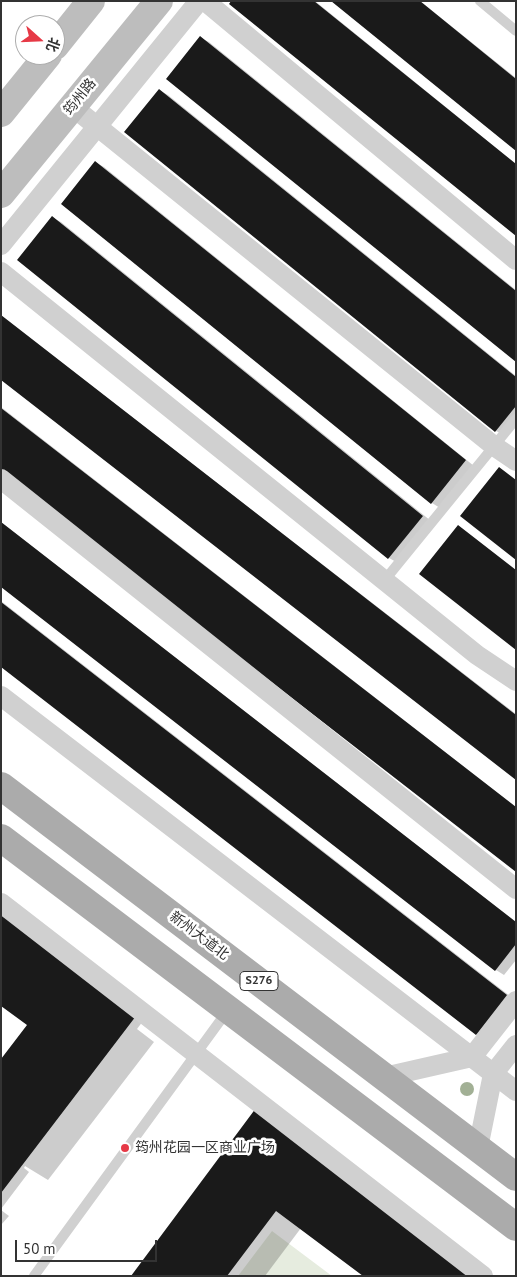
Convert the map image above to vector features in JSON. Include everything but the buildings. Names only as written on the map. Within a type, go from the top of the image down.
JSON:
[{"type":"main road","points":[[65,34],[91,1]]},
{"type":"main road","name":"筠州路","points":[[1,194],[159,1]]},
{"type":"main road","points":[[1,113],[40,65]]},
{"type":"main road","name":"新州大道北","points":[[1,786],[516,1177]]},
{"type":"main road","points":[[1,838],[516,1227]]},
{"type":"street","points":[[1,245],[199,1]]},
{"type":"street","points":[[205,1],[516,260]]},
{"type":"street","points":[[72,107],[516,462]]},
{"type":"street","points":[[1,272],[477,655],[516,681]]},
{"type":"street","points":[[1,479],[516,889]]},
{"type":"street","points":[[1,696],[516,1091]]},
{"type":"street","points":[[1,904],[483,1276]]},
{"type":"street","points":[[384,1077],[472,1057],[516,1001]]},
{"type":"street","points":[[478,1148],[493,1074],[516,1045]]},
{"type":"lane","points":[[480,1],[516,31]]},
{"type":"lane","points":[[384,581],[516,419]]},
{"type":"lane","points":[[34,1276],[228,1009]]},
{"type":"shaded area","points":[[272,1231],[332,1276],[238,1276]]},
{"type":"place","name":"筠州花园一区商业广场","points":[[125,1148]]}]
